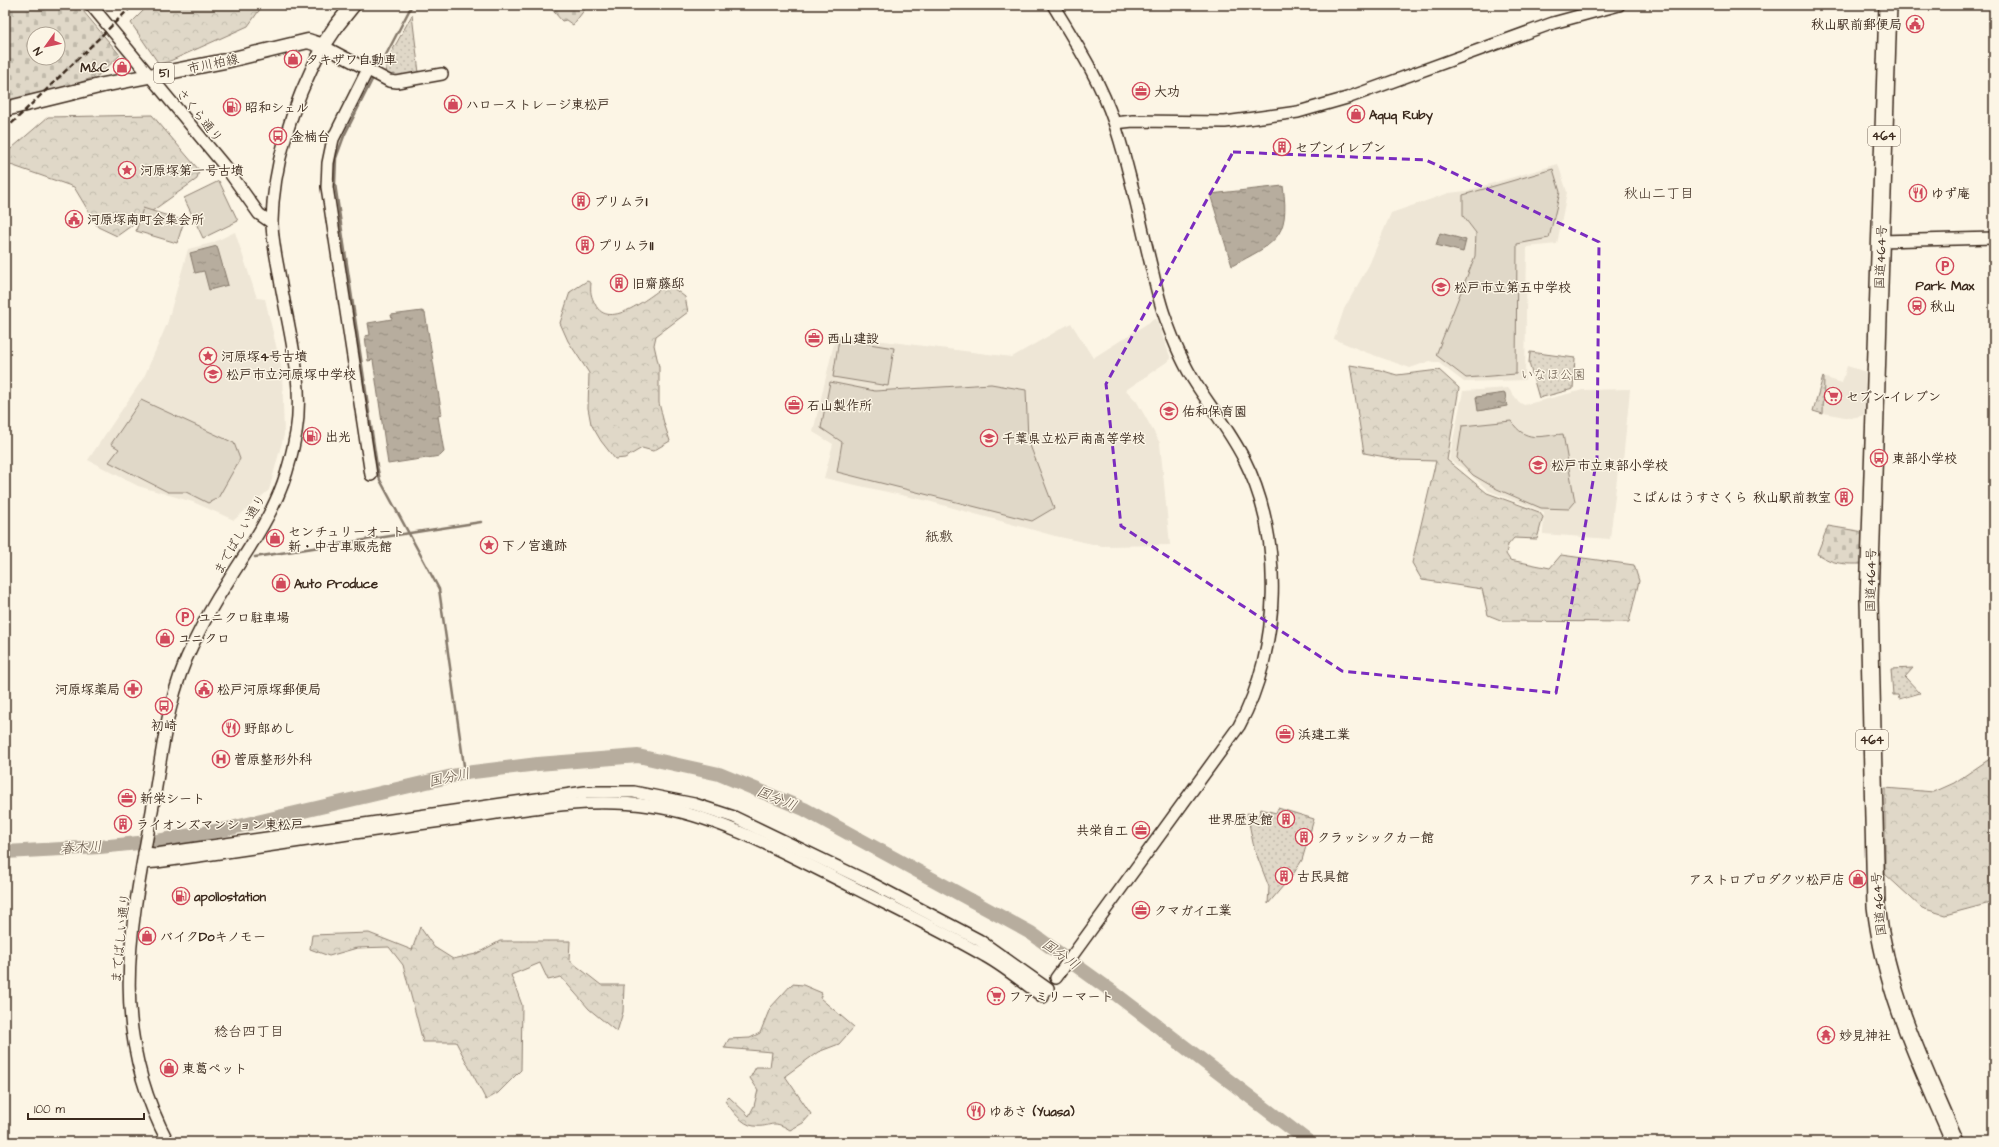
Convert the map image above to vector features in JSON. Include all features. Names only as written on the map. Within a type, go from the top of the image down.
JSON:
[{"type":"highway","name":"国道464号","points":[[1888,5],[1869,600],[1876,906],[1881,942],[1900,1012],[1955,1142]]},
{"type":"main road","points":[[323,46],[337,24],[353,5]]},
{"type":"main road","name":"市川柏線","points":[[5,109],[53,96],[150,75],[225,61],[308,41],[323,46]]},
{"type":"street","name":"さくら通り","points":[[91,5],[226,169],[258,214],[272,223]]},
{"type":"street","points":[[1053,5],[1094,75],[1115,123],[1164,316],[1178,350],[1195,383],[1221,420],[1245,460],[1261,502],[1271,565],[1273,592],[1268,644],[1250,706],[1239,726],[1056,978]]},
{"type":"street","points":[[1115,123],[1133,121],[1225,122],[1298,112],[1347,98],[1553,23],[1619,5]]},
{"type":"street","points":[[323,46],[372,74],[389,81],[397,82],[442,74]]},
{"type":"street","name":"までばしい通り","points":[[168,1142],[160,1127],[141,1079],[131,1034],[128,1003],[130,954],[144,855],[174,691],[195,640],[220,594],[260,530],[283,484],[296,430],[298,388],[272,223],[284,140],[303,85],[323,46]]},
{"type":"street","points":[[371,475],[328,187],[328,163],[333,139],[372,74]]},
{"type":"street","points":[[1880,241],[1994,238]]},
{"type":"street","points":[[144,855],[585,792],[634,792],[694,804],[734,817],[869,882],[980,940],[1046,993]]},
{"type":"highlighted area","points":[[1233,152],[1426,160],[1599,242],[1597,458],[1556,693],[1342,671],[1121,526],[1106,384]]},
{"type":"shaded area","name":"松戸市立第五中学校","points":[[1558,164],[1567,192],[1557,244],[1527,247],[1525,380],[1464,382],[1439,363],[1430,361],[1410,368],[1334,339],[1344,309],[1369,265],[1391,213],[1449,193],[1466,191]]},
{"type":"shaded area","name":"松戸市立河原塚中学校","points":[[235,232],[257,298],[265,299],[282,371],[284,435],[269,490],[234,520],[193,502],[138,486],[88,460],[144,377],[167,324],[188,249],[212,243]]},
{"type":"shaded area","name":"千葉県立松戸南高等学校","points":[[1156,318],[1171,359],[1126,390],[1137,402],[1160,443],[1170,545],[1102,546],[1055,536],[928,501],[824,478],[833,444],[813,432],[836,335],[1012,357],[1071,323],[1093,358]]},
{"type":"shaded area","points":[[1847,366],[1863,371],[1867,375],[1866,389],[1869,390],[1869,411],[1861,416],[1850,418],[1813,411],[1823,377],[1842,383]]},
{"type":"shaded area","name":"松戸市立東部小学校","points":[[1508,388],[1519,402],[1524,405],[1583,390],[1630,389],[1623,461],[1619,461],[1610,539],[1543,534],[1544,512],[1489,491],[1463,468],[1449,460],[1463,391]]},
{"type":"green space","points":[[5,5],[78,5],[120,55],[99,75],[74,85],[5,103]]},
{"type":"green space","points":[[149,5],[263,5],[248,26],[170,61],[159,64],[131,23]]},
{"type":"green space","points":[[548,5],[588,5],[573,25],[566,20],[562,21]]},
{"type":"green space","points":[[412,15],[419,73],[388,77],[385,64]]},
{"type":"green space","points":[[152,115],[199,170],[197,179],[117,236],[98,227],[74,187],[5,163],[5,154],[48,117]]},
{"type":"green space","points":[[1553,169],[1560,192],[1549,238],[1517,244],[1516,374],[1466,378],[1436,355],[1475,256],[1476,233],[1463,216],[1463,195]]},
{"type":"green space","points":[[219,181],[238,221],[203,238],[184,198]]},
{"type":"green space","points":[[143,208],[184,221],[177,243],[136,231]]},
{"type":"green space","points":[[587,281],[591,283],[591,294],[595,304],[602,312],[610,315],[631,309],[668,284],[685,297],[688,312],[656,336],[654,345],[659,367],[659,403],[670,441],[653,451],[642,448],[625,458],[615,459],[601,441],[591,424],[588,408],[589,373],[568,341],[560,323],[570,292]]},
{"type":"green space","points":[[839,339],[894,348],[888,386],[833,377]]},
{"type":"green space","name":"いなほ公園","points":[[1530,352],[1575,358],[1573,389],[1539,398],[1529,363]]},
{"type":"green space","points":[[1350,365],[1380,370],[1397,375],[1439,370],[1459,388],[1447,460],[1487,493],[1539,512],[1543,517],[1537,539],[1514,538],[1508,545],[1506,554],[1510,560],[1550,568],[1561,555],[1634,565],[1639,581],[1629,622],[1503,621],[1488,615],[1482,589],[1422,580],[1412,563],[1436,461],[1401,460],[1364,453]]},
{"type":"green space","points":[[1823,377],[1824,378],[1823,414],[1813,411]]},
{"type":"green space","points":[[830,382],[875,391],[991,384],[1026,390],[1028,440],[1054,508],[1032,521],[837,472],[842,442],[821,428]]},
{"type":"green space","points":[[141,400],[234,443],[240,459],[218,498],[208,503],[186,492],[168,492],[109,462],[119,449],[111,444]]},
{"type":"green space","points":[[1511,421],[1522,433],[1528,435],[1540,437],[1563,434],[1575,502],[1569,509],[1541,508],[1497,489],[1473,475],[1457,458],[1462,426]]},
{"type":"green space","points":[[1828,526],[1864,532],[1864,564],[1834,562],[1817,554]]},
{"type":"green space","points":[[1913,668],[1905,677],[1920,693],[1899,699],[1898,695],[1893,695],[1891,669]]},
{"type":"green space","points":[[1994,756],[1994,825],[1991,827],[1994,831],[1994,902],[1945,915],[1922,908],[1885,874],[1885,788],[1934,792],[1954,783]]},
{"type":"green space","points":[[1278,808],[1314,819],[1302,860],[1294,873],[1268,904],[1269,887],[1254,848],[1247,813],[1259,815],[1261,809],[1276,813]]},
{"type":"green space","points":[[420,927],[434,947],[453,959],[476,954],[500,941],[570,941],[569,960],[601,985],[624,985],[623,1012],[617,1032],[589,1009],[561,977],[548,980],[540,963],[511,975],[522,1005],[521,1070],[498,1093],[486,1100],[456,1042],[423,1042],[403,965],[389,947],[357,948],[329,956],[310,949],[312,935],[369,933],[412,950]]},
{"type":"green space","points":[[792,984],[803,985],[822,993],[820,998],[854,1027],[839,1044],[818,1052],[785,1076],[811,1114],[803,1123],[790,1130],[784,1126],[775,1124],[760,1126],[750,1125],[741,1120],[725,1101],[729,1097],[749,1116],[754,1106],[758,1090],[750,1078],[756,1067],[770,1067],[772,1052],[724,1048],[729,1039],[750,1038],[760,1033],[770,1008]]},
{"type":"water","points":[[1283,186],[1285,204],[1284,218],[1281,229],[1276,238],[1268,245],[1232,266],[1210,194]]},
{"type":"water","points":[[1440,233],[1466,240],[1463,252],[1436,245]]},
{"type":"water","points":[[217,246],[228,285],[209,290],[204,271],[195,273],[190,253]]},
{"type":"water","points":[[422,311],[425,313],[442,415],[438,416],[444,452],[440,456],[388,464],[373,360],[368,361],[365,336],[370,335],[368,323],[392,319],[391,315]]},
{"type":"water","points":[[1505,393],[1507,406],[1478,411],[1476,397]]},
{"type":"waterway","points":[[377,72],[412,5]]},
{"type":"waterway","points":[[374,76],[344,136],[336,158],[335,184],[380,480],[439,589],[465,773]]},
{"type":"waterway","points":[[255,557],[481,522]]},
{"type":"waterway","name":"国分川","points":[[5,852],[100,847],[157,841],[227,829],[465,773],[538,764],[638,756],[719,774],[804,809],[1031,933],[1113,992],[1309,1142]]},
{"type":"railway","points":[[5,130],[133,5]]},
{"type":"place","name":"秋山駅前郵便局","points":[[1915,24]]},
{"type":"place","name":"タキザワ自動車","points":[[293,59]]},
{"type":"place","name":"M&C","points":[[122,67]]},
{"type":"place","name":"大功","points":[[1141,91]]},
{"type":"place","name":"ハローストレージ東松戸","points":[[453,104]]},
{"type":"place","name":"昭和シェル","points":[[232,107]]},
{"type":"place","name":"Aquq Ruby","points":[[1356,114]]},
{"type":"place","name":"金楠台","points":[[278,136]]},
{"type":"place","name":"セブンイレブン","points":[[1282,147]]},
{"type":"place","name":"河原塚第一号古墳","points":[[127,170]]},
{"type":"place","name":"ゆず庵","points":[[1918,193]]},
{"type":"place","name":"プリムラI","points":[[581,201]]},
{"type":"place","name":"河原塚南町会集会所","points":[[74,219]]},
{"type":"place","name":"プリムラII","points":[[585,245]]},
{"type":"place","name":"Park Max","points":[[1945,266]]},
{"type":"place","name":"旧齋藤邸","points":[[619,283]]},
{"type":"place","name":"松戸市立第五中学校","points":[[1441,287]]},
{"type":"place","name":"秋山","points":[[1917,306]]},
{"type":"place","name":"西山建設","points":[[814,338]]},
{"type":"place","name":"河原塚4号古墳","points":[[208,356]]},
{"type":"place","name":"松戸市立河原塚中学校","points":[[213,374]]},
{"type":"place","name":"セブン-イレブン","points":[[1833,396]]},
{"type":"place","name":"石山製作所","points":[[794,405]]},
{"type":"place","name":"佑和保育園","points":[[1169,411]]},
{"type":"place","name":"出光","points":[[312,436]]},
{"type":"place","name":"千葉県立松戸南高等学校","points":[[989,438]]},
{"type":"place","name":"東部小学校","points":[[1879,458]]},
{"type":"place","name":"松戸市立東部小学校","points":[[1538,465]]},
{"type":"place","name":"こぱんはうすさくら 秋山駅前教室","points":[[1844,497]]},
{"type":"place","name":"センチュリーオート 新・中古車販売館","points":[[275,538]]},
{"type":"place","name":"下ノ宮遺跡","points":[[489,545]]},
{"type":"place","name":"Auto Produce","points":[[281,583]]},
{"type":"place","name":"ユニクロ駐車場","points":[[185,617]]},
{"type":"place","name":"ユニクロ","points":[[165,638]]},
{"type":"place","name":"河原塚薬局","points":[[133,689]]},
{"type":"place","name":"松戸河原塚郵便局","points":[[204,689]]},
{"type":"place","name":"初崎","points":[[164,706]]},
{"type":"place","name":"野郎めし","points":[[231,728]]},
{"type":"place","name":"浜建工業","points":[[1285,734]]},
{"type":"place","name":"菅原整形外科","points":[[221,759]]},
{"type":"place","name":"新栄シート","points":[[127,798]]},
{"type":"place","name":"世界歴史館","points":[[1286,819]]},
{"type":"place","name":"ライオンズマンション東松戸","points":[[123,824]]},
{"type":"place","name":"共栄自工","points":[[1141,830]]},
{"type":"place","name":"クラッシックカー館","points":[[1304,837]]},
{"type":"place","name":"古民具館","points":[[1284,876]]},
{"type":"place","name":"アストロプロダクツ松戸店","points":[[1858,879]]},
{"type":"place","name":"apollostation","points":[[181,896]]},
{"type":"place","name":"クマガイ工業","points":[[1141,910]]},
{"type":"place","name":"バイクDoキノモー","points":[[147,936]]},
{"type":"place","name":"ファミリーマート","points":[[996,996]]},
{"type":"place","name":"妙見神社","points":[[1826,1035]]},
{"type":"place","name":"東葛ペット","points":[[169,1068]]},
{"type":"place","name":"ゆあさ (Yuasa)","points":[[976,1111]]},
{"type":"district","name":"秋山二丁目","points":[[1659,193]]},
{"type":"district","name":"紙敷","points":[[939,536]]},
{"type":"district","name":"稔台四丁目","points":[[249,1031]]},
{"type":"water label","name":"春木川","points":[[81,847]]}]
